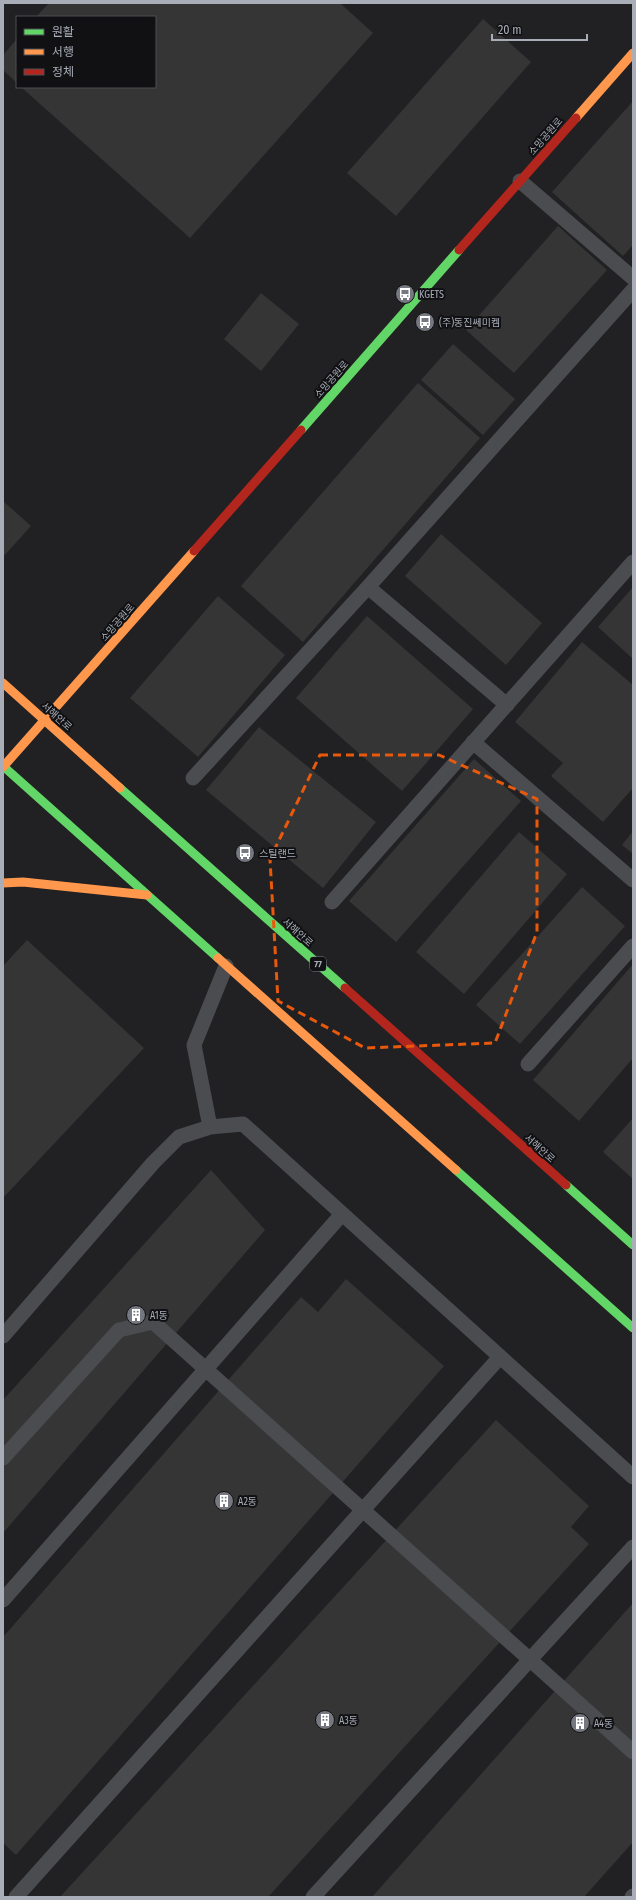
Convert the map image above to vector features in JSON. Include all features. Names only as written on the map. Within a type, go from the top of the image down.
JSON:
[{"type":"main road","name":"소망공원로","points":[[3,767],[633,53]]},
{"type":"main road","name":"서해안로","points":[[3,683],[633,1245]]},
{"type":"main road","points":[[3,767],[633,1328]]},
{"type":"main road","points":[[3,883],[23,882],[147,895]]},
{"type":"lane","points":[[520,181],[633,278]]},
{"type":"lane","points":[[193,778],[368,587],[633,290]]},
{"type":"lane","points":[[332,902],[633,562]]},
{"type":"lane","points":[[368,587],[507,705]]},
{"type":"lane","points":[[473,742],[633,880]]},
{"type":"lane","points":[[528,1064],[633,946]]},
{"type":"lane","points":[[210,1127],[194,1045],[226,966]]},
{"type":"lane","points":[[3,1336],[153,1163],[179,1137],[210,1127],[243,1124],[633,1477]]},
{"type":"lane","points":[[3,1600],[342,1214]]},
{"type":"lane","points":[[3,1458],[119,1330],[153,1322],[633,1752]]},
{"type":"lane","points":[[16,1897],[500,1357]]},
{"type":"lane","points":[[313,1897],[633,1547]]},
{"type":"highlighted area","points":[[320,755],[439,755],[537,799],[537,932],[495,1043],[365,1048],[278,1001],[270,859]]},
{"type":"shaded area","points":[[3,3],[633,3],[633,1897],[3,1897]]},
{"type":"building","points":[[49,3],[340,3],[373,33],[190,238],[22,88],[156,88],[156,16],[37,16]]},
{"type":"building","points":[[483,19],[531,62],[396,216],[347,173]]},
{"type":"building","points":[[16,40],[16,82],[3,70],[3,55]]},
{"type":"building","points":[[633,101],[633,245],[623,256],[552,192]]},
{"type":"building","points":[[558,226],[607,270],[514,373],[466,330]]},
{"type":"building","points":[[261,293],[299,324],[261,371],[224,339]]},
{"type":"building","points":[[453,344],[515,399],[483,435],[421,380]]},
{"type":"building","points":[[418,383],[480,438],[303,642],[241,586]]},
{"type":"building","points":[[3,501],[31,526],[3,557]]},
{"type":"building","points":[[441,534],[542,623],[506,665],[405,576]]},
{"type":"building","points":[[633,587],[633,659],[598,627]]},
{"type":"building","points":[[218,596],[285,655],[198,757],[130,698]]},
{"type":"building","points":[[367,616],[473,709],[402,791],[296,698]]},
{"type":"building","points":[[582,642],[633,685],[633,788],[603,822],[551,776],[563,763],[515,722]]},
{"type":"building","points":[[259,727],[376,822],[323,888],[206,790]]},
{"type":"building","points":[[474,759],[521,801],[396,942],[349,901]]},
{"type":"building","points":[[633,831],[633,854],[622,845]]},
{"type":"building","points":[[519,832],[567,874],[464,994],[416,952]]},
{"type":"building","points":[[582,887],[625,926],[520,1044],[476,1005]]},
{"type":"building","points":[[27,940],[144,1048],[3,1198],[3,966]]},
{"type":"building","points":[[633,964],[633,1058],[579,1121],[533,1080]]},
{"type":"building","points":[[633,1118],[633,1179],[603,1152]]},
{"type":"building","name":"A1동","points":[[211,1170],[265,1230],[3,1533],[3,1400]]},
{"type":"building","name":"A2동","points":[[346,1279],[444,1366],[16,1855],[3,1843],[3,1637],[301,1297],[318,1312]]},
{"type":"building","name":"A3동","points":[[496,1420],[589,1506],[571,1527],[589,1544],[268,1897],[60,1897]]},
{"type":"building","name":"A4동","points":[[633,1603],[633,1842],[584,1897],[372,1897]]},
{"type":"traffic: fast","points":[[301,430],[459,250]]},
{"type":"traffic: fast","points":[[3,766],[218,958]]},
{"type":"traffic: fast","points":[[120,788],[345,988]]},
{"type":"traffic: fast","points":[[456,1170],[633,1328]]},
{"type":"traffic: fast","points":[[566,1185],[633,1245]]},
{"type":"traffic: slow","points":[[576,118],[633,53]]},
{"type":"traffic: slow","points":[[3,767],[194,551]]},
{"type":"traffic: slow","points":[[3,683],[120,788]]},
{"type":"traffic: slow","points":[[3,883],[23,882],[147,895]]},
{"type":"traffic: slow","points":[[218,958],[456,1170]]},
{"type":"traffic: jam","points":[[459,250],[576,118]]},
{"type":"traffic: jam","points":[[194,551],[301,430]]},
{"type":"traffic: jam","points":[[345,988],[566,1185]]},
{"type":"place","name":"KGETS","points":[[405,294]]},
{"type":"place","name":"(주)동진쎄미켐","points":[[425,322]]},
{"type":"place","name":"스틸랜드","points":[[245,853]]},
{"type":"place","name":"A1동","points":[[136,1315]]},
{"type":"place","name":"A2동","points":[[224,1501]]},
{"type":"place","name":"A3동","points":[[325,1720]]},
{"type":"place","name":"A4동","points":[[580,1723]]}]
